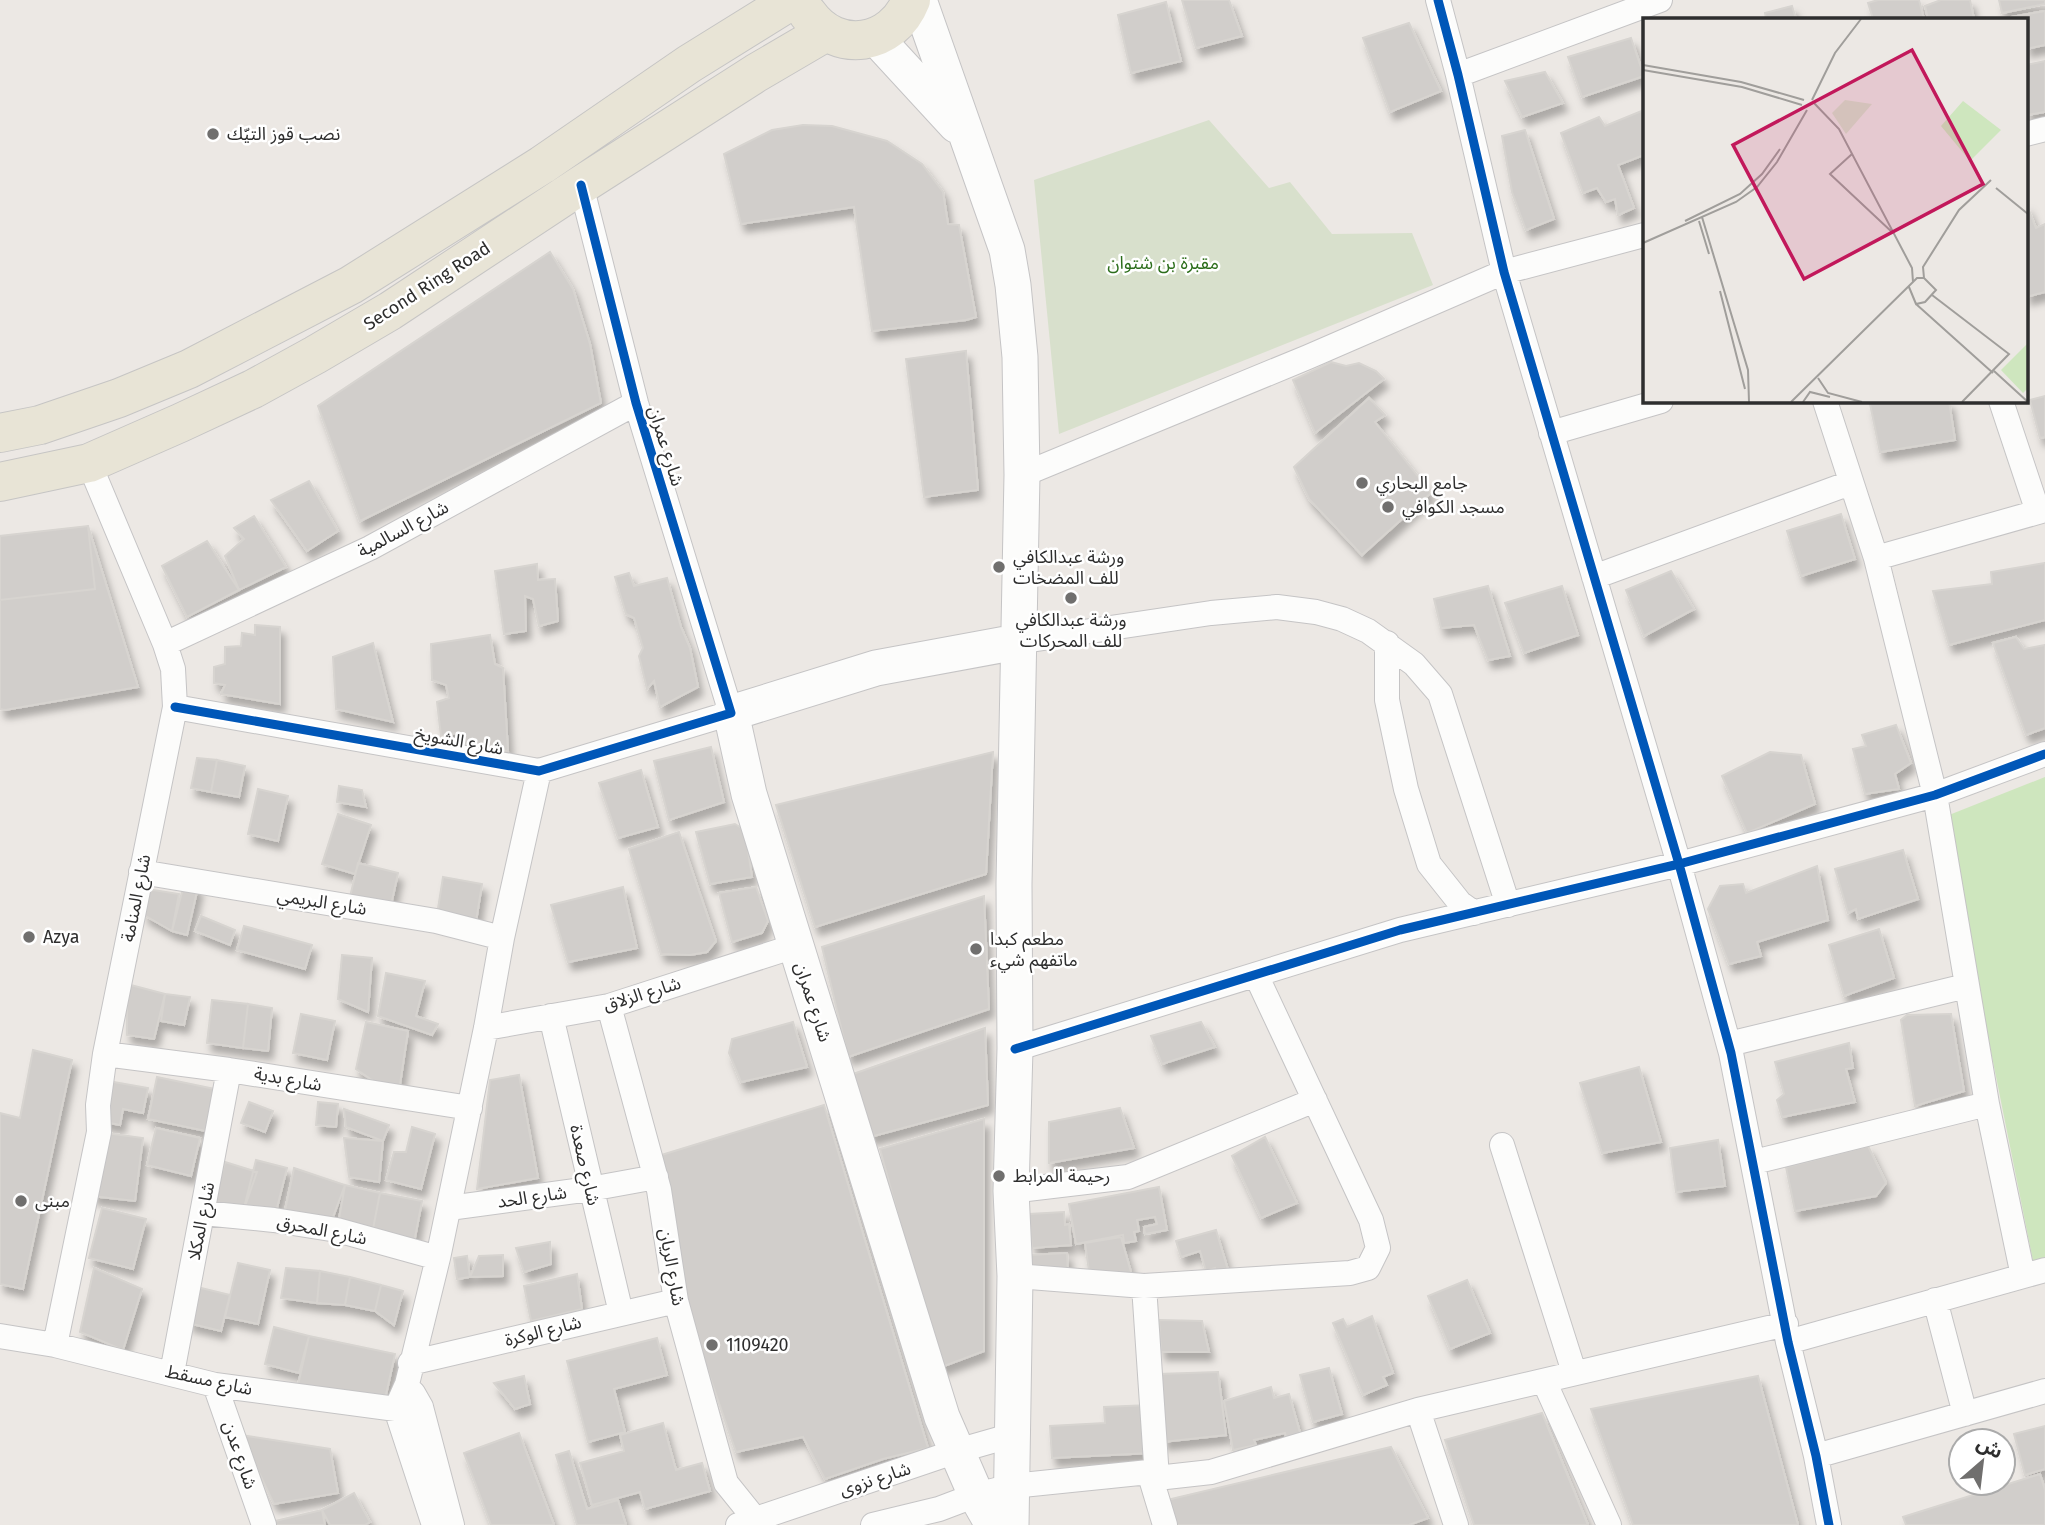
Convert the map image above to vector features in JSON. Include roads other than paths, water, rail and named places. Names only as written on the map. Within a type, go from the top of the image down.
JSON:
[{"type":"main road","points":[[0,433],[40,425],[119,398],[178,373],[351,285],[542,165],[689,64],[792,0]]},
{"type":"main road","points":[[801,0],[809,16],[826,32],[850,40],[875,37],[899,23],[911,0]]},
{"type":"main road","points":[[919,0],[1007,250],[1020,357],[1022,475],[1017,642],[1015,1049],[1011,1191],[1015,1276],[1012,1525]]},
{"type":"main road","name":"Second Ring Road","points":[[0,482],[89,463],[253,389],[390,311],[580,185],[756,73],[826,32]]},
{"type":"main road","points":[[875,37],[965,136]]},
{"type":"main road","name":"شارع الشويخ","points":[[731,713],[876,668],[1017,642]]},
{"type":"main road","name":"شارع عمران","points":[[731,713],[749,794],[942,1417],[976,1495],[993,1525]]},
{"type":"street","points":[[1438,0],[1504,272],[1679,864],[1729,1044],[1829,1525]]},
{"type":"street","points":[[1458,75],[1660,0]]},
{"type":"street","points":[[2028,133],[2045,129]]},
{"type":"street","name":"شارع عمران","points":[[580,185],[636,403],[731,713]]},
{"type":"street","points":[[1022,475],[1308,357],[1504,272],[1643,235]]},
{"type":"street","points":[[1551,433],[1658,402]]},
{"type":"street","points":[[873,1525],[1012,1486],[1211,1472],[1418,1410],[1574,1372],[1787,1333],[1934,1300],[2034,1273],[1987,1104],[1935,795],[1876,558],[1825,402]]},
{"type":"street","points":[[1876,558],[2042,511],[2001,402]]},
{"type":"street","name":"شارع السالمية","points":[[165,644],[370,548],[636,403]]},
{"type":"street","name":"شارع المنامة","points":[[55,1345],[99,1132],[98,1105],[105,1054],[175,707],[173,669],[165,644],[89,463]]},
{"type":"street","points":[[1594,577],[1850,483]]},
{"type":"street","points":[[1017,642],[1211,613],[1277,607],[1342,618],[1387,643],[1421,671],[1440,694],[1508,905]]},
{"type":"street","points":[[1387,643],[1387,700],[1406,789],[1429,864],[1460,903],[1474,913]]},
{"type":"street","name":"شارع الشويخ","points":[[175,707],[540,771],[731,713]]},
{"type":"street","points":[[1015,1049],[1400,930],[1679,864],[1935,795],[2045,754]]},
{"type":"street","points":[[434,1525],[396,1409],[438,1258],[486,1028],[502,937],[540,771]]},
{"type":"street","name":"شارع البريمي","points":[[141,872],[436,921],[502,937]]},
{"type":"street","name":"شارع الزلاق","points":[[486,1028],[609,1006],[795,946]]},
{"type":"street","points":[[1015,1276],[1144,1286],[1350,1273],[1368,1268],[1378,1248],[1371,1220],[1256,975]]},
{"type":"street","points":[[1729,1044],[1966,986]]},
{"type":"street","name":"شارع الريان","points":[[609,1006],[656,1178],[676,1301],[726,1483],[746,1522]]},
{"type":"street","name":"شارع صعدة","points":[[551,1016],[621,1312]]},
{"type":"street","name":"شارع بدية","points":[[105,1054],[229,1070],[470,1108]]},
{"type":"street","name":"شارع المكلا","points":[[172,1373],[229,1070]]},
{"type":"street","points":[[1011,1191],[1128,1177],[1315,1100]]},
{"type":"street","points":[[1754,1161],[1987,1104]]},
{"type":"street","points":[[1502,1145],[1574,1372]]},
{"type":"street","name":"شارع الحد","points":[[449,1209],[656,1178]]},
{"type":"street","name":"شارع المحرق","points":[[203,1213],[337,1230],[438,1258]]},
{"type":"street","points":[[1144,1286],[1153,1475],[1165,1525]]},
{"type":"street","points":[[1934,1300],[1965,1414]]},
{"type":"street","name":"شارع الوكرة","points":[[408,1373],[621,1312],[676,1301]]},
{"type":"street","name":"شارع مسقط","points":[[0,1336],[55,1345],[215,1385],[396,1409],[421,1407]]},
{"type":"street","points":[[408,1373],[421,1407],[452,1525]]},
{"type":"street","points":[[1544,1381],[1609,1525]]},
{"type":"street","name":"شارع عدن","points":[[215,1385],[264,1525]]},
{"type":"street","points":[[1816,1456],[2045,1391]]},
{"type":"street","points":[[1418,1410],[1456,1525]]},
{"type":"street","name":"شارع نزوى","points":[[746,1522],[957,1451],[1013,1435]]},
{"type":"place","name":"نصب قوز التيّك","points":[[213,134]]},
{"type":"place","name":"جامع البحاري","points":[[1362,483]]},
{"type":"place","name":"مسجد الكوافي","points":[[1388,507]]},
{"type":"place","name":"ورشة عبدالكافي للف المضخات","points":[[999,567]]},
{"type":"place","name":"ورشة عبدالكافي للف المحركات","points":[[1071,598]]},
{"type":"place","name":"Azya","points":[[29,937]]},
{"type":"place","name":"مطعم كبدا ماتفهم شيء","points":[[976,949]]},
{"type":"place","name":"رحيمة المرابط","points":[[999,1176]]},
{"type":"place","name":"مبنى","points":[[21,1201]]},
{"type":"place","name":"1109420","points":[[712,1345]]},
{"type":"park label","name":"مقبرة بن شتوان","points":[[1163,263]]}]
